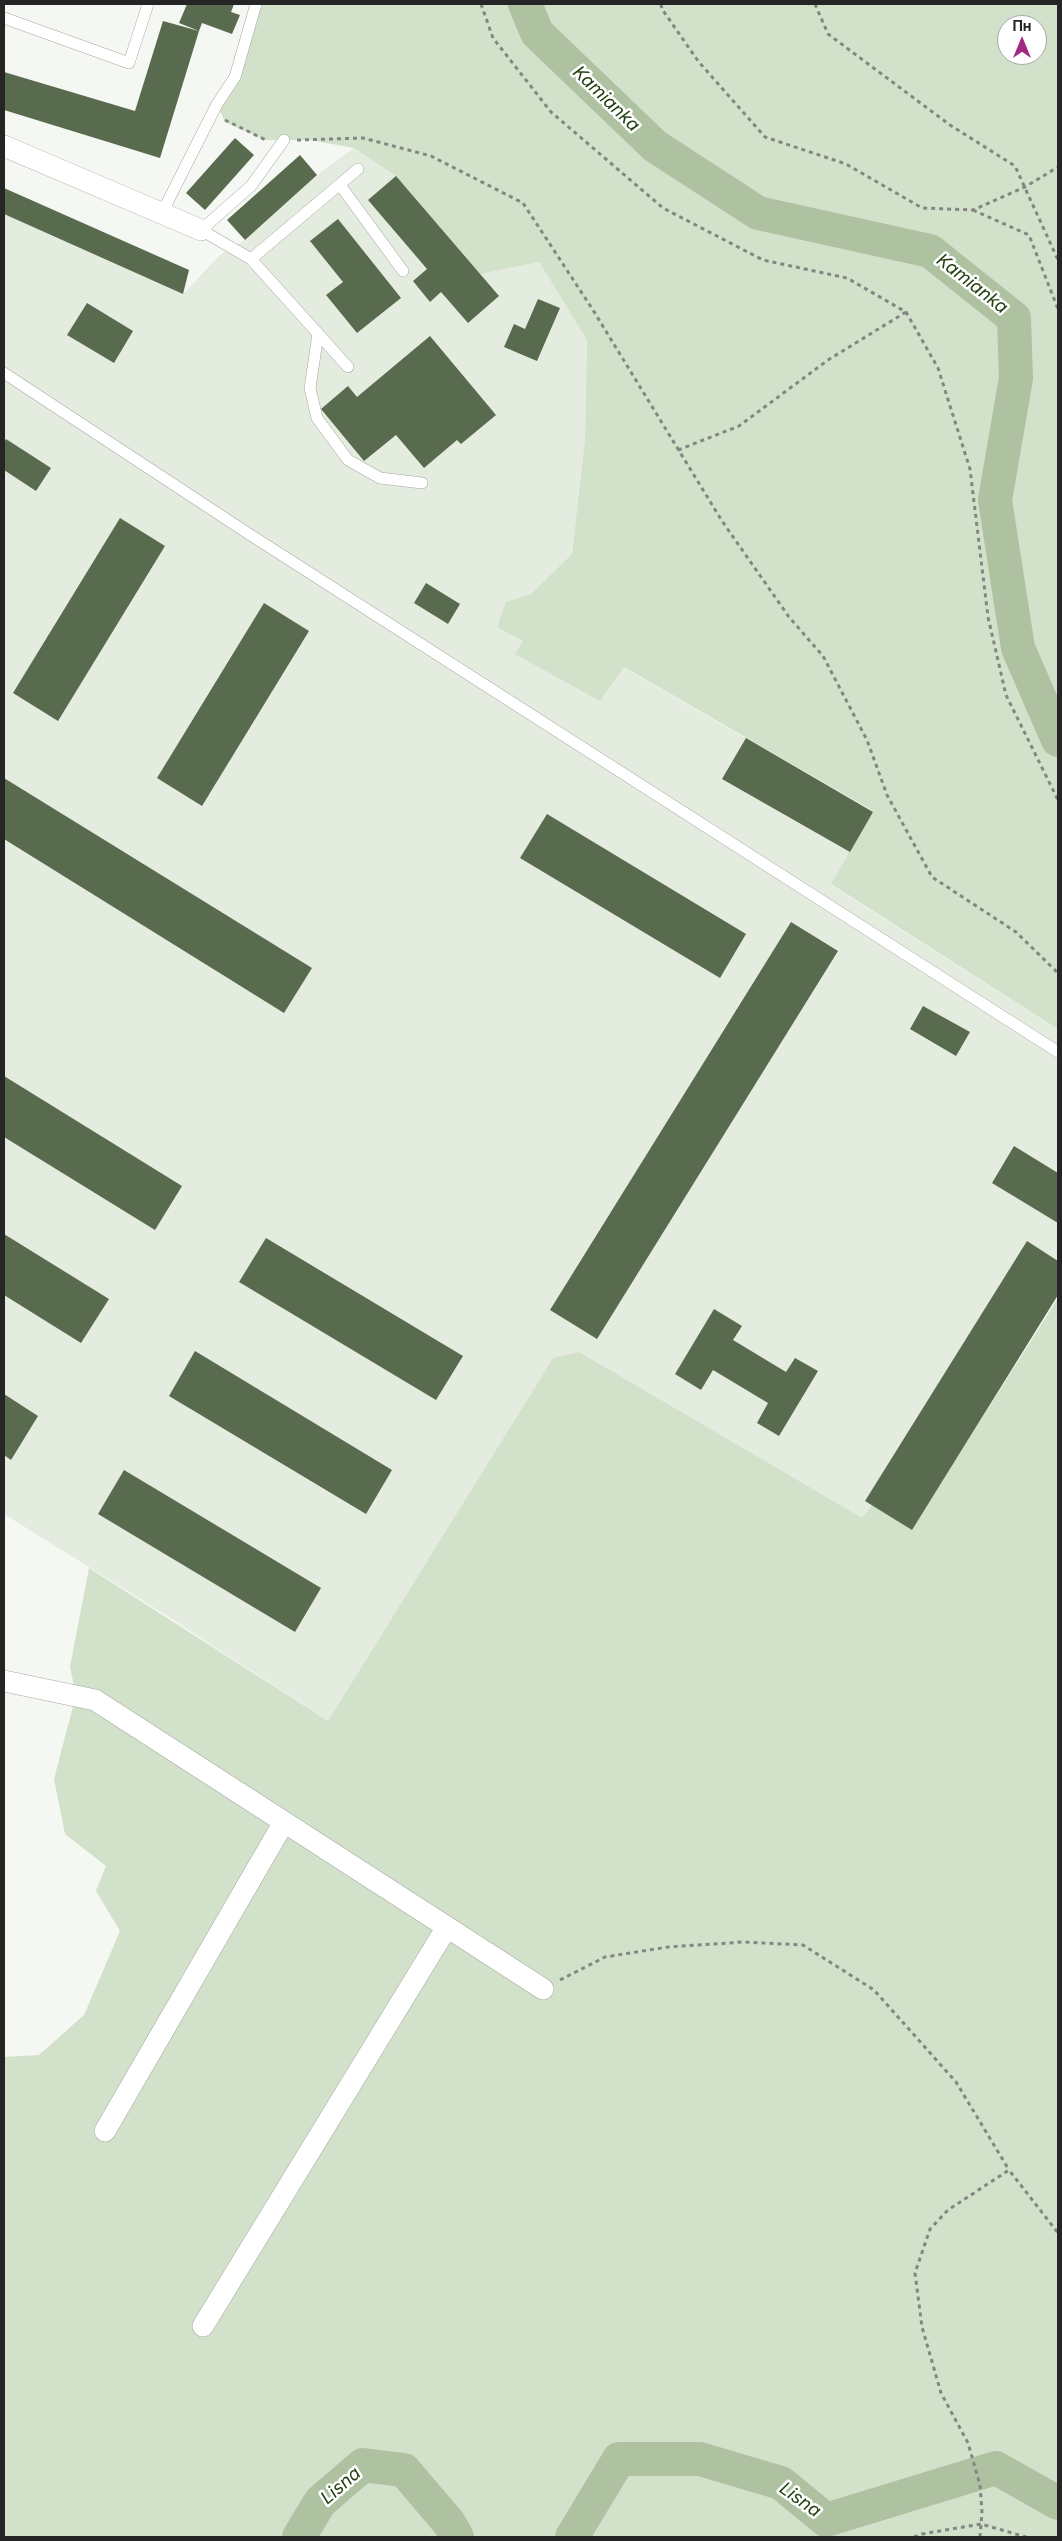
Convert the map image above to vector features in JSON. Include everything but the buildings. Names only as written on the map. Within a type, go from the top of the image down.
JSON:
[{"type":"street","points":[[4,146],[201,230]]},
{"type":"street","points":[[4,1681],[95,1700],[543,1989]]},
{"type":"street","points":[[105,2131],[284,1822]]},
{"type":"street","points":[[203,2326],[447,1927]]},
{"type":"lane","points":[[4,18],[129,63],[148,4]]},
{"type":"lane","points":[[162,213],[217,104],[236,77],[256,4]]},
{"type":"lane","points":[[284,140],[251,186],[201,230],[251,259],[348,367]]},
{"type":"lane","points":[[251,259],[358,169]]},
{"type":"lane","points":[[340,185],[403,271]]},
{"type":"lane","points":[[318,334],[310,388],[317,418],[348,460],[380,478],[422,483]]},
{"type":"lane","points":[[4,373],[249,534],[1058,1052]]},
{"type":"path","points":[[482,4],[493,38],[551,112],[663,208],[763,260],[847,278],[906,312],[938,368],[970,469],[988,618],[1006,695],[1058,800]]},
{"type":"path","points":[[660,4],[698,61],[765,137],[846,164],[922,208],[973,210],[1029,236],[1058,309]]},
{"type":"path","points":[[815,4],[828,34],[950,126],[1015,166],[1058,260]]},
{"type":"path","points":[[217,104],[226,122],[265,140],[363,138],[431,156],[523,203],[593,310],[722,521],[789,616],[823,656],[867,740],[887,795],[932,877],[1016,932],[1058,973]]},
{"type":"path","points":[[973,210],[1025,187],[1058,167]]},
{"type":"path","points":[[678,450],[739,426],[828,360],[906,312]]},
{"type":"path","points":[[543,1989],[605,1957],[614,1955],[668,1947],[743,1942],[803,1945],[874,1990],[956,2082],[1009,2170],[1058,2232]]},
{"type":"path","points":[[980,2537],[980,2485],[968,2443],[941,2393],[922,2327],[915,2273],[930,2229],[948,2210],[1009,2170]]},
{"type":"path","points":[[914,2537],[981,2524],[1026,2537]]},
{"type":"shaded area","points":[[354,148],[396,176],[480,274],[539,262],[587,340],[585,439],[572,554],[531,594],[506,602],[498,627],[523,641],[623,667],[873,812],[831,885],[1058,1029],[1058,1295],[912,1530],[872,1505],[862,1519],[553,1358],[328,1721],[161,1612],[4,1514],[4,214],[183,294],[220,255],[245,240],[317,175]]},
{"type":"green space","points":[[256,4],[1058,4],[1058,1029],[831,884],[873,811],[624,667],[600,701],[515,654],[523,641],[497,627],[506,602],[531,594],[572,554],[585,439],[587,340],[539,262],[480,274],[396,176],[354,148],[310,140],[265,140],[225,122],[217,104],[235,77]]},
{"type":"green space","points":[[1058,1298],[1058,2537],[4,2537],[4,2057],[39,2055],[84,2015],[120,1931],[96,1891],[106,1866],[65,1834],[54,1779],[76,1695],[70,1667],[89,1568],[328,1721],[553,1358],[579,1352],[862,1518],[872,1505],[912,1529]]},
{"type":"waterway","name":"Kamianka","points":[[525,4],[537,33],[655,146],[758,213],[930,251],[1014,318],[1016,378],[995,500],[1018,648],[1058,740]]},
{"type":"waterway","name":"Lisna","points":[[572,2537],[619,2459],[700,2459],[781,2483],[826,2520],[996,2468],[1058,2503]]},
{"type":"waterway","name":"Lisna","points":[[299,2537],[320,2502],[363,2465],[404,2470],[449,2523],[457,2537]]}]
